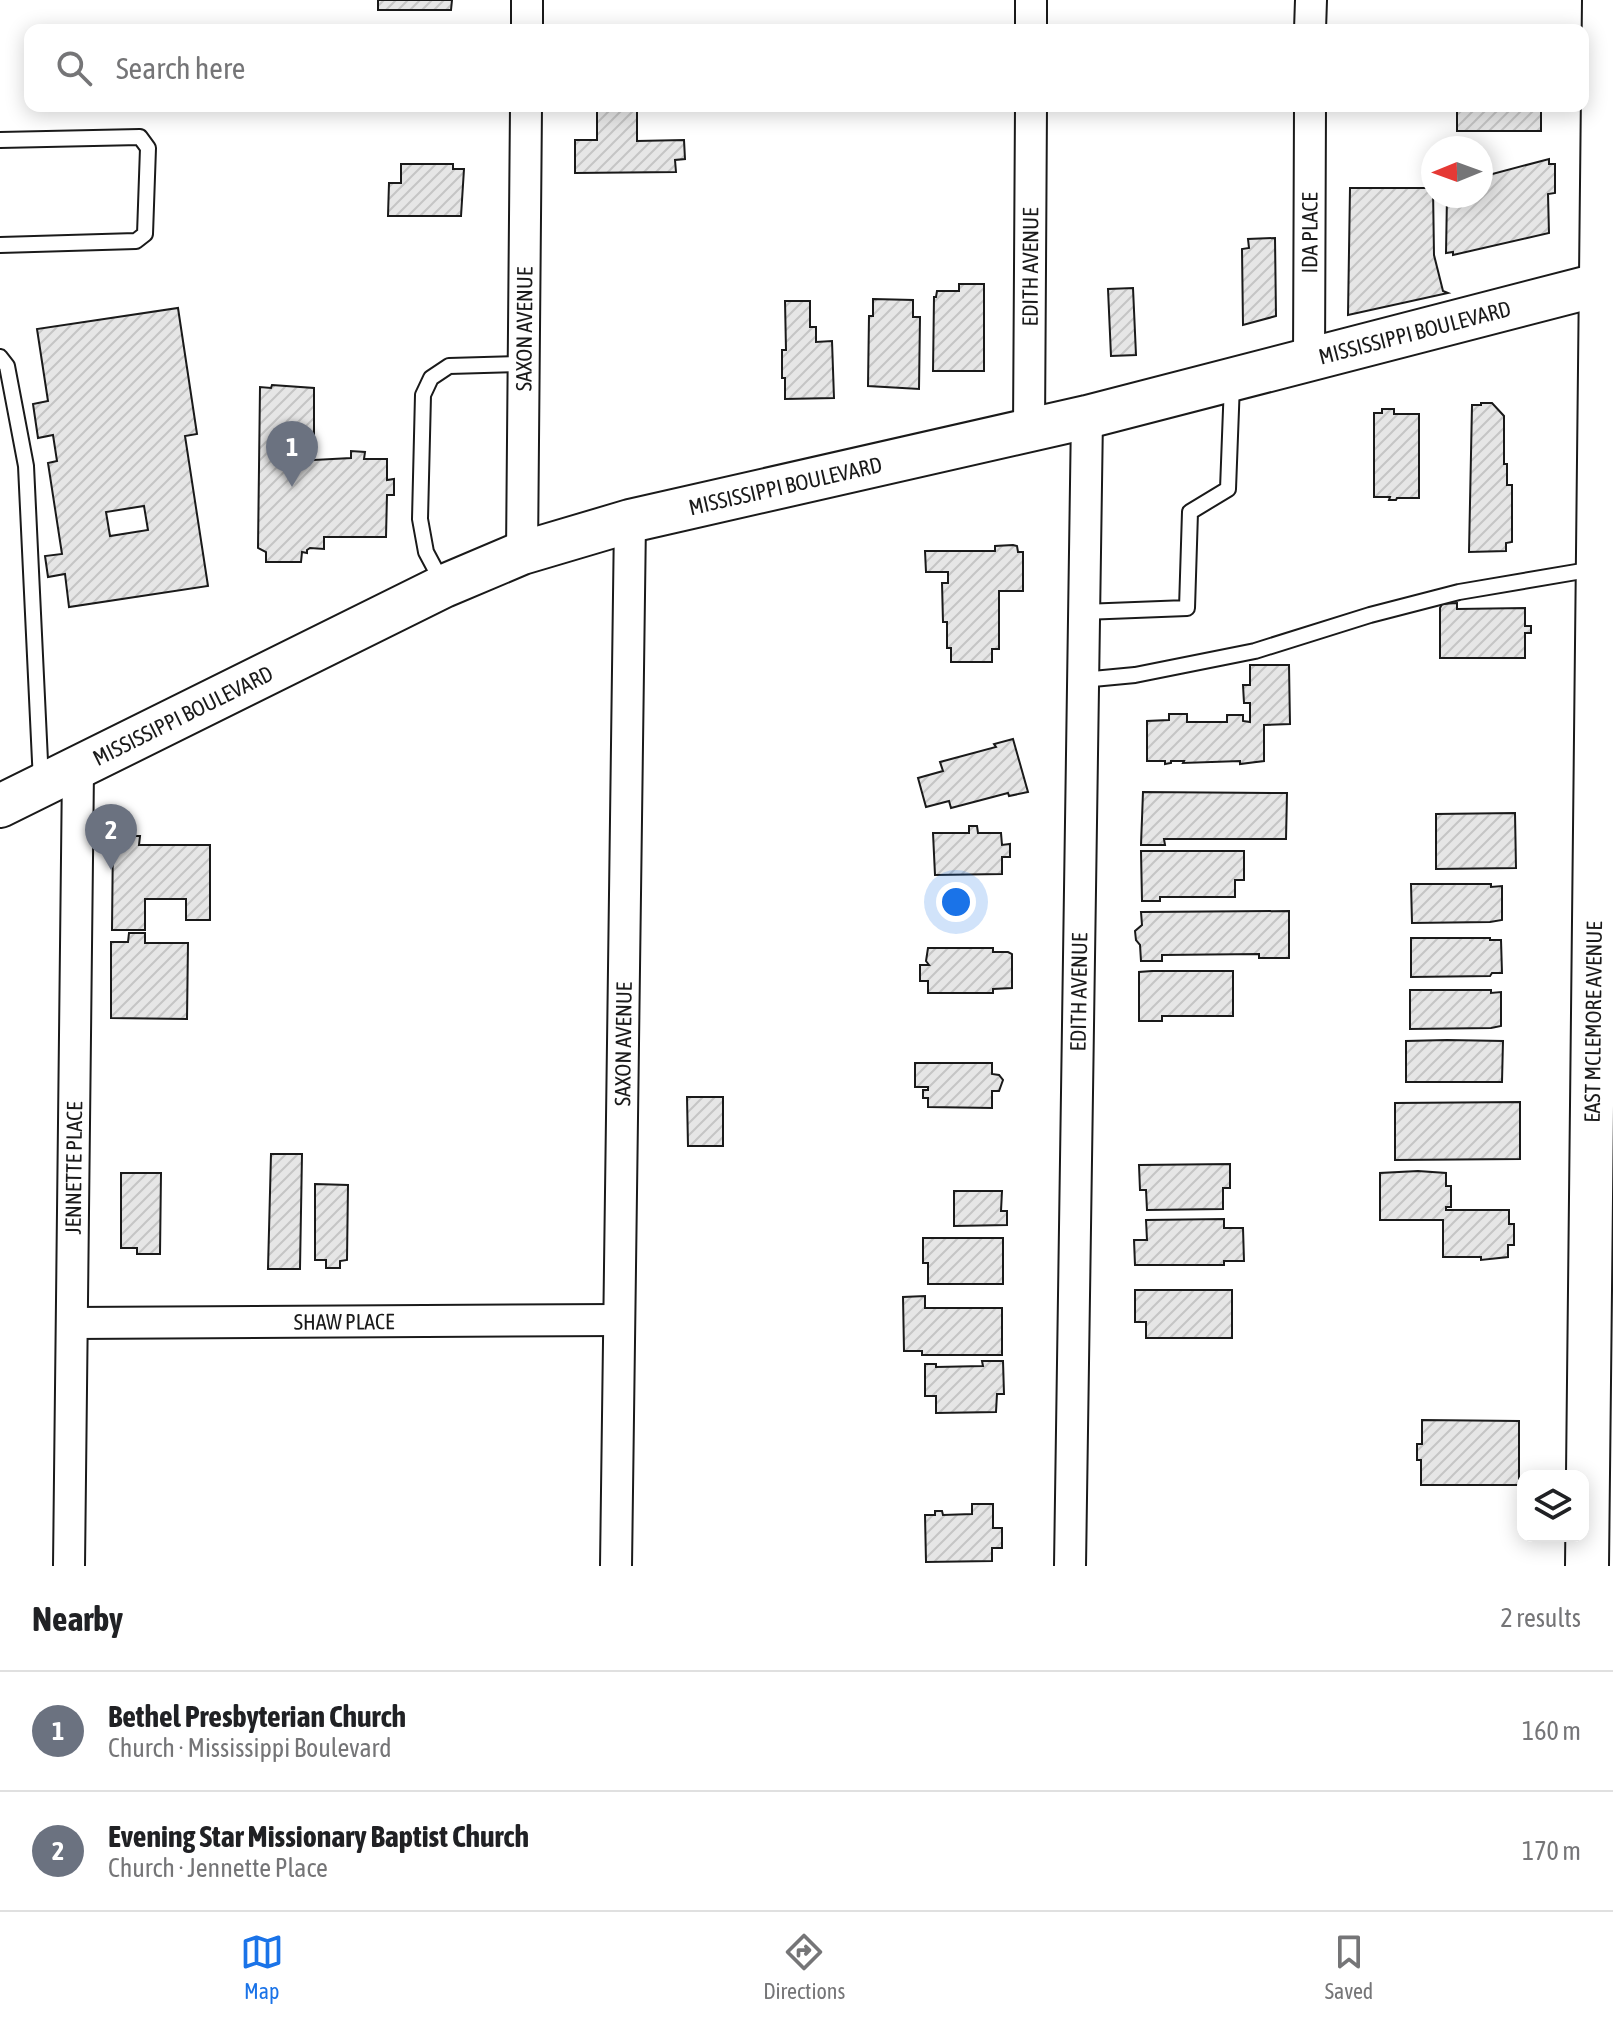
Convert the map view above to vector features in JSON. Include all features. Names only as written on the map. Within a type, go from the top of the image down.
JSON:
[{"type":"main road","name":"EAST MCLEMORE AVENUE","points":[[1587,1566],[1602,1052],[1598,568],[1606,426],[1609,284],[1604,0]]},
{"type":"main road","name":"MISSISSIPPI BOULEVARD","points":[[0,806],[444,586],[522,553],[630,521],[1087,417],[1609,284]]},
{"type":"street","points":[[527,0],[527,24]]},
{"type":"street","points":[[1031,0],[1031,24]]},
{"type":"street","points":[[1310,24],[1311,0]]},
{"type":"street","name":"SAXON AVENUE","points":[[522,553],[526,112]]},
{"type":"street","name":"EDITH AVENUE","points":[[1029,429],[1031,112]]},
{"type":"street","name":"IDA PLACE","points":[[1309,361],[1310,112]]},
{"type":"street","name":"EDITH AVENUE","points":[[1070,1566],[1087,417]]},
{"type":"street","name":"SAXON AVENUE","points":[[616,1566],[630,521]]},
{"type":"street","name":"JENNETTE PLACE","points":[[59,778],[72,1323],[69,1566]]},
{"type":"street","name":"SHAW PLACE","points":[[72,1323],[618,1320]]},
{"type":"lane","points":[[0,140],[140,137],[148,148],[145,234],[136,241],[0,245]]},
{"type":"lane","points":[[0,357],[7,366],[26,466],[59,778]]},
{"type":"lane","points":[[444,586],[426,552],[420,519],[423,395],[431,378],[449,366],[523,364]]},
{"type":"lane","points":[[1083,612],[1187,608],[1190,512],[1228,489],[1232,380]]},
{"type":"lane","points":[[1082,680],[1135,675],[1255,651],[1370,615],[1459,592],[1598,568]]},
{"type":"building","points":[[378,0],[452,0],[451,10],[378,10]]},
{"type":"building","points":[[597,112],[637,112],[637,141],[684,140],[685,159],[675,160],[676,172],[575,173],[575,140],[597,140]]},
{"type":"building","points":[[1457,112],[1541,112],[1541,131],[1457,131]]},
{"type":"building","points":[[1549,159],[1549,164],[1555,164],[1555,193],[1548,194],[1549,233],[1453,255],[1453,252],[1446,253],[1447,208],[1493,208],[1493,174]]},
{"type":"building","points":[[401,164],[453,164],[453,169],[464,169],[461,216],[388,216],[389,183],[401,183]]},
{"type":"building","points":[[1350,188],[1421,188],[1421,208],[1433,208],[1434,255],[1443,291],[1448,293],[1348,315]]},
{"type":"building","points":[[1275,238],[1276,316],[1243,325],[1242,249],[1249,248],[1248,239]]},
{"type":"building","points":[[959,284],[984,284],[984,371],[933,371],[934,297],[937,291],[959,291]]},
{"type":"building","points":[[1133,288],[1136,355],[1111,356],[1108,289]]},
{"type":"building","points":[[873,299],[913,300],[913,317],[920,317],[919,389],[868,386],[869,316],[873,316]]},
{"type":"building","points":[[785,301],[810,301],[810,327],[816,327],[816,342],[832,341],[834,398],[785,399],[782,350],[786,350]]},
{"type":"building","points":[[178,308],[197,434],[185,436],[208,586],[69,607],[65,574],[48,577],[45,556],[62,554],[48,463],[57,461],[53,435],[38,438],[33,404],[48,401],[37,329]],"holes":[[[144,506],[148,530],[110,536],[106,512]]]},
{"type":"building","points":[[272,385],[314,388],[314,460],[351,458],[351,451],[365,452],[364,459],[387,459],[387,480],[394,479],[394,495],[387,495],[386,537],[324,537],[324,549],[310,548],[307,553],[302,552],[301,562],[266,562],[266,552],[258,548],[260,387],[271,388]]},
{"type":"building","points":[[1492,403],[1504,416],[1504,464],[1507,464],[1507,485],[1512,485],[1512,542],[1506,543],[1506,551],[1469,552],[1472,405]]},
{"type":"building","points":[[1382,409],[1394,409],[1394,414],[1419,414],[1419,498],[1389,500],[1390,497],[1374,497],[1374,413],[1382,413]]},
{"type":"building","points":[[995,546],[1017,546],[1018,552],[1023,552],[1023,591],[999,591],[999,649],[992,649],[992,662],[951,662],[951,648],[947,648],[947,622],[943,622],[942,583],[948,583],[948,572],[926,572],[925,551],[995,551]]},
{"type":"building","points":[[1457,603],[1457,609],[1525,608],[1525,626],[1531,626],[1531,633],[1525,633],[1525,658],[1440,658],[1440,608],[1442,604]]},
{"type":"building","points":[[1250,665],[1289,665],[1290,724],[1264,725],[1264,761],[1240,764],[1240,761],[1171,761],[1165,764],[1165,761],[1147,761],[1147,721],[1169,720],[1169,714],[1187,714],[1187,722],[1227,722],[1227,715],[1243,715],[1243,721],[1250,722],[1250,703],[1244,703],[1243,685],[1250,685]]},
{"type":"building","points":[[1013,739],[1028,792],[1009,796],[1008,793],[951,808],[949,801],[926,807],[918,778],[943,771],[940,762],[996,747],[994,744]]},
{"type":"building","points":[[1143,792],[1287,793],[1286,839],[1164,839],[1165,845],[1141,845]]},
{"type":"building","points":[[1515,813],[1516,868],[1436,869],[1436,814]]},
{"type":"building","points":[[969,826],[977,826],[978,833],[1001,833],[1002,845],[1010,844],[1010,857],[1002,857],[1002,874],[935,875],[933,833],[969,833]]},
{"type":"building","points":[[113,836],[140,836],[139,845],[210,845],[210,920],[186,920],[186,899],[145,899],[145,930],[112,930]]},
{"type":"building","points":[[1141,851],[1244,851],[1244,880],[1235,880],[1235,897],[1160,897],[1160,901],[1142,901]]},
{"type":"building","points":[[1411,884],[1502,886],[1502,920],[1412,923]]},
{"type":"building","points":[[1289,911],[1289,958],[1259,958],[1259,954],[1162,955],[1162,961],[1141,961],[1135,931],[1142,925],[1141,912]]},
{"type":"building","points":[[129,933],[145,933],[145,943],[188,943],[187,1019],[111,1018],[111,942],[128,942]]},
{"type":"building","points":[[1411,938],[1501,940],[1502,973],[1492,973],[1490,976],[1411,977]]},
{"type":"building","points":[[928,948],[993,948],[993,952],[1008,952],[1012,954],[1012,988],[993,989],[993,993],[928,993],[928,981],[920,981],[920,965],[929,965],[926,961]]},
{"type":"building","points":[[1233,971],[1233,1016],[1162,1016],[1162,1021],[1139,1021],[1139,972]]},
{"type":"building","points":[[1410,990],[1501,992],[1501,1026],[1410,1029]]},
{"type":"building","points":[[1406,1041],[1503,1041],[1502,1082],[1406,1082]]},
{"type":"building","points":[[915,1063],[992,1063],[992,1074],[999,1075],[1003,1080],[999,1091],[992,1091],[992,1108],[928,1107],[928,1098],[923,1098],[923,1090],[928,1090],[928,1087],[915,1087]]},
{"type":"building","points":[[687,1097],[723,1097],[723,1146],[688,1146]]},
{"type":"building","points":[[1520,1102],[1520,1159],[1395,1160],[1395,1103]]},
{"type":"building","points":[[271,1154],[302,1154],[300,1269],[268,1269]]},
{"type":"building","points":[[1230,1164],[1230,1188],[1223,1188],[1223,1209],[1147,1210],[1146,1190],[1140,1190],[1139,1165]]},
{"type":"building","points":[[121,1173],[161,1173],[160,1254],[137,1254],[137,1248],[121,1248]]},
{"type":"building","points":[[1380,1173],[1446,1173],[1446,1186],[1451,1186],[1451,1207],[1446,1207],[1446,1210],[1509,1210],[1509,1224],[1514,1224],[1514,1245],[1508,1245],[1508,1257],[1481,1260],[1481,1257],[1443,1257],[1443,1220],[1380,1220]]},
{"type":"building","points":[[315,1184],[348,1185],[347,1260],[340,1261],[340,1268],[326,1268],[326,1260],[315,1260]]},
{"type":"building","points":[[954,1191],[1002,1191],[1001,1211],[1007,1211],[1007,1225],[954,1226]]},
{"type":"building","points":[[1224,1219],[1224,1228],[1243,1228],[1244,1261],[1224,1261],[1224,1265],[1135,1265],[1134,1240],[1147,1240],[1146,1220]]},
{"type":"building","points":[[923,1238],[1003,1238],[1003,1284],[928,1284],[928,1263],[923,1263]]},
{"type":"building","points":[[1135,1290],[1232,1290],[1232,1338],[1146,1338],[1146,1322],[1135,1322]]},
{"type":"building","points":[[925,1296],[925,1308],[1002,1308],[1002,1355],[922,1355],[922,1351],[904,1351],[903,1297]]},
{"type":"building","points":[[982,1361],[1003,1361],[1004,1394],[997,1394],[996,1412],[936,1413],[936,1396],[925,1396],[925,1364],[936,1364],[936,1367],[983,1366]]},
{"type":"building","points":[[1422,1420],[1519,1421],[1517,1485],[1421,1485],[1421,1460],[1417,1460],[1417,1444],[1422,1444]]},
{"type":"building","points":[[972,1504],[993,1504],[993,1528],[1002,1528],[1002,1548],[992,1548],[992,1561],[926,1562],[925,1515],[935,1515],[935,1511],[942,1511],[943,1515],[972,1514]]},
{"type":"place","name":"Bethel Presbyterian Church","points":[[292,487]]},
{"type":"place","name":"Evening Star Missionary Baptist Church","points":[[111,870]]}]
